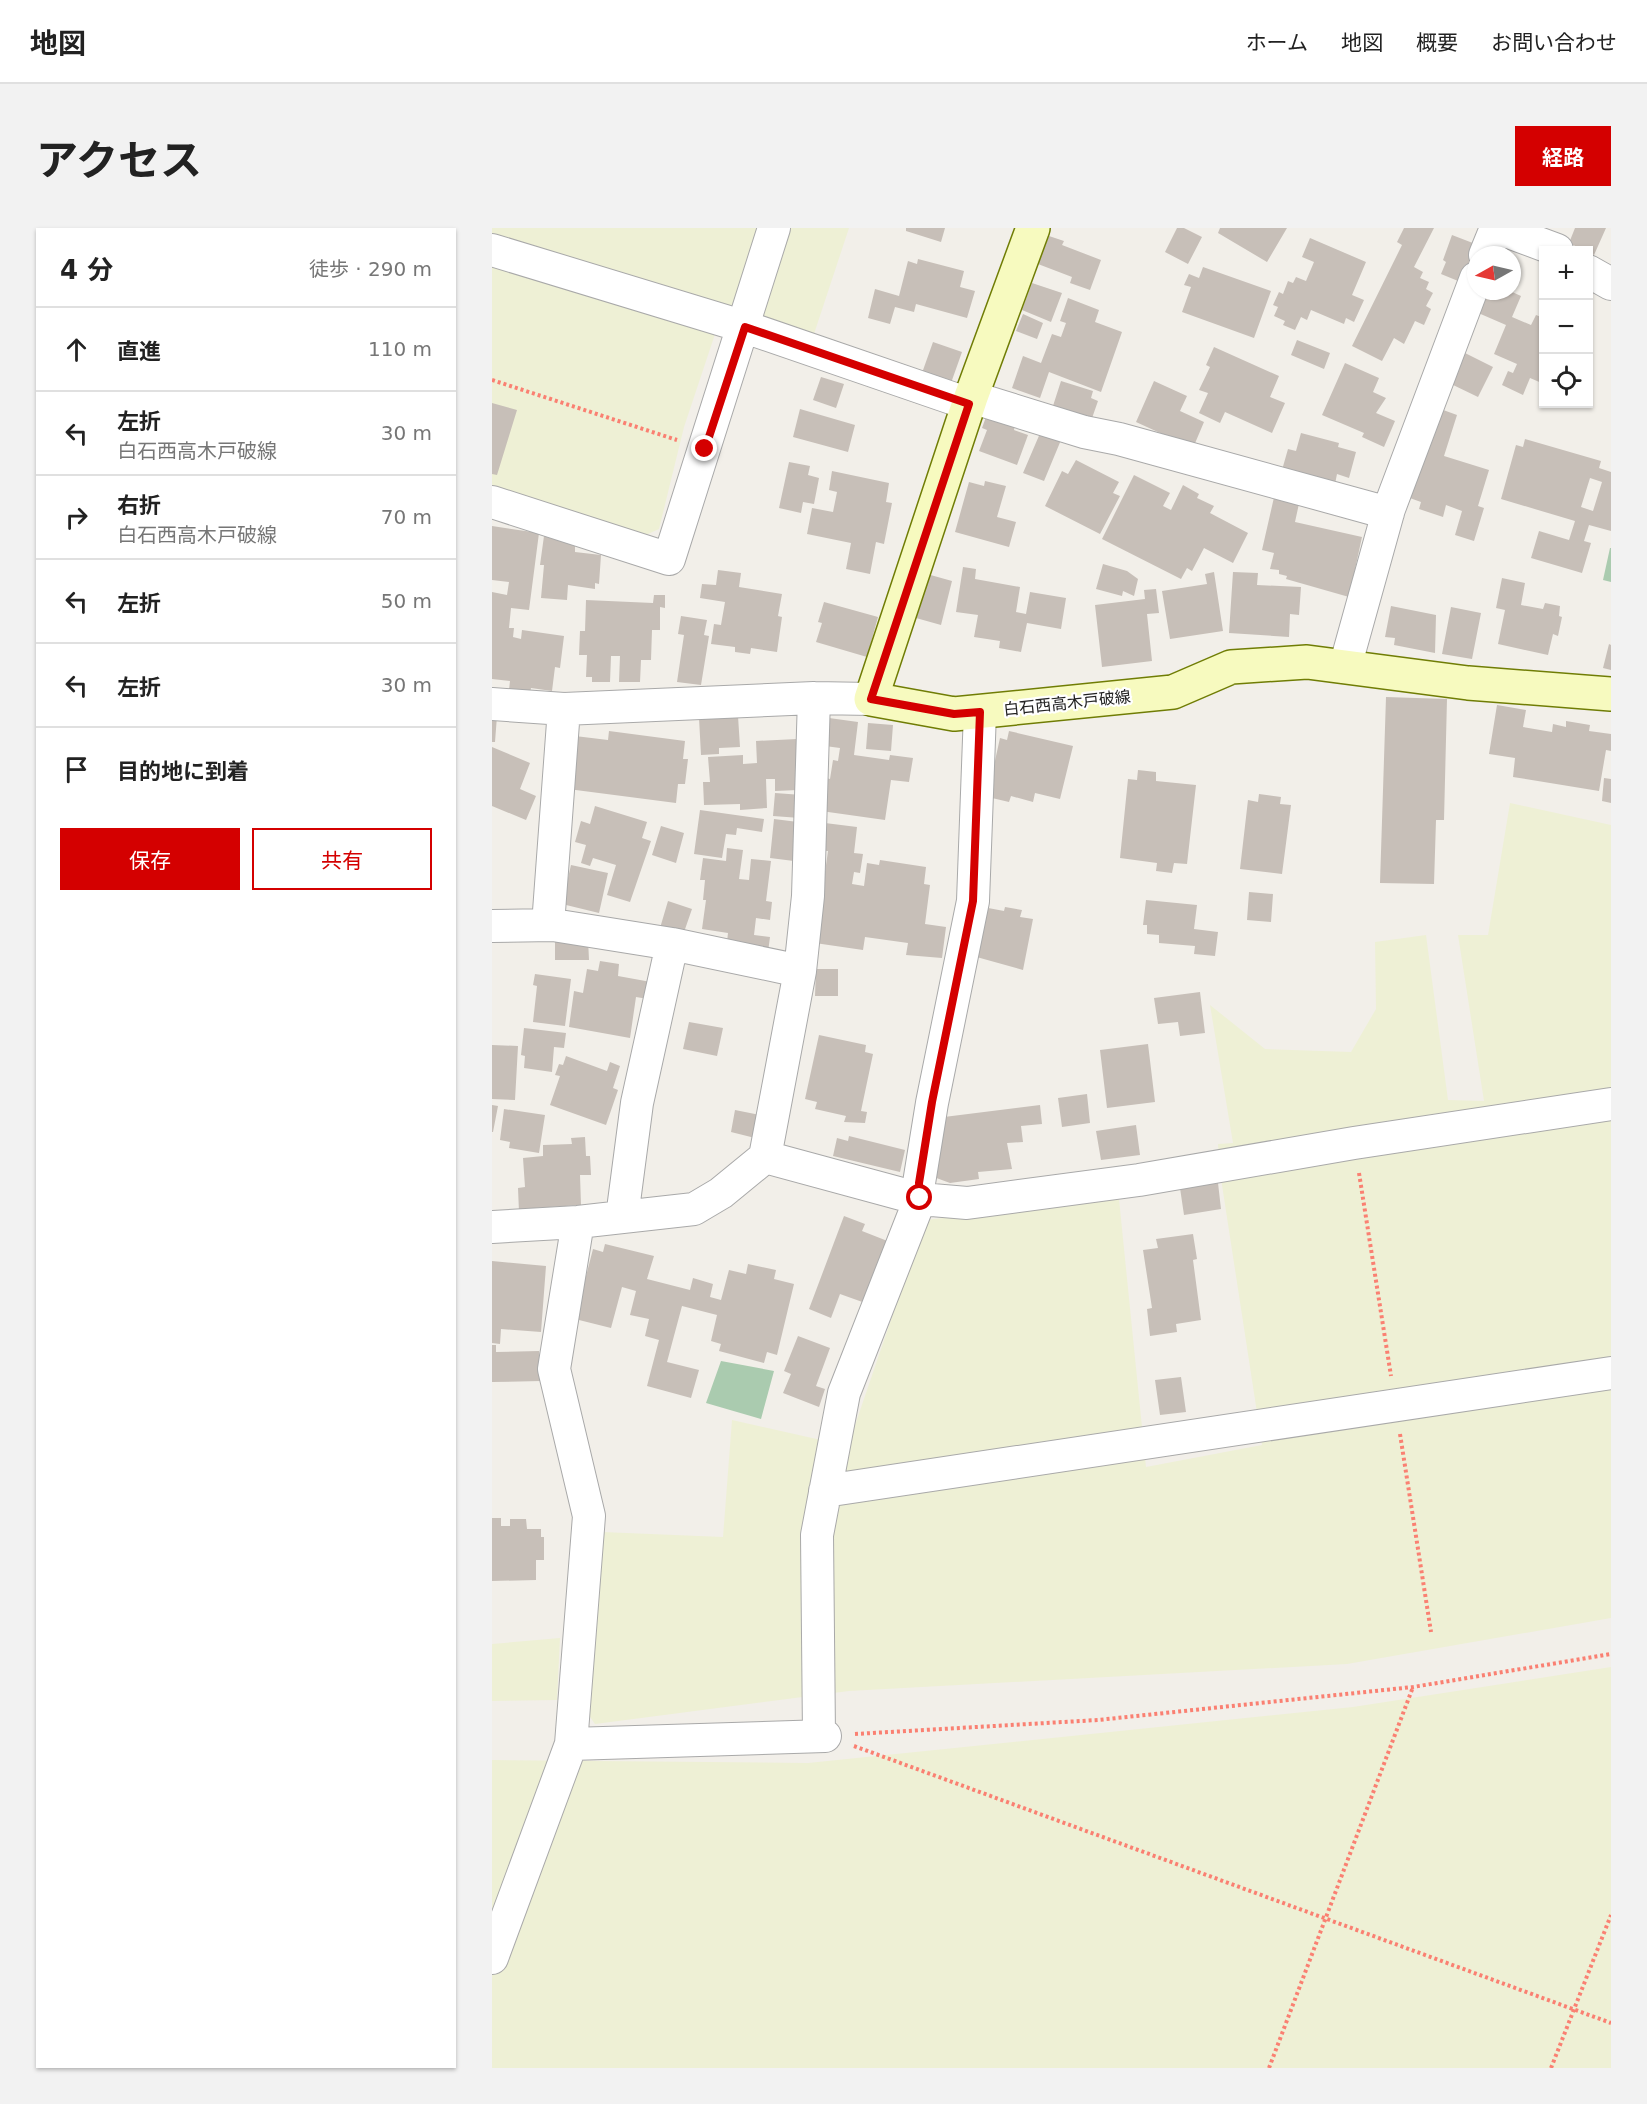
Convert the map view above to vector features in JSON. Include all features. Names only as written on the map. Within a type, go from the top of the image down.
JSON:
[{"type":"main road","points":[[871,699],[970,400],[1033,228]]},
{"type":"main road","name":"白石西高木戸破線","points":[[871,699],[954,714],[980,712],[1173,692],[1231,667],[1307,662],[1468,683],[1611,694]]},
{"type":"street","points":[[492,502],[669,559],[745,327],[774,228]]},
{"type":"street","points":[[1489,246],[1497,228],[1546,246]]},
{"type":"street","points":[[492,250],[745,327],[970,400],[1388,513]]},
{"type":"street","points":[[1593,274],[1611,284]]},
{"type":"street","points":[[1345,667],[1388,513],[1432,388],[1467,300]]},
{"type":"street","points":[[492,1227],[578,1222],[694,1209],[721,1193],[765,1156],[800,971],[808,896],[814,698]]},
{"type":"street","points":[[492,704],[564,709],[814,698],[871,699]]},
{"type":"street","points":[[548,925],[564,709]]},
{"type":"street","points":[[571,1744],[822,1736],[817,1535],[844,1393],[920,1198],[919,1183],[932,1102],[973,901],[980,712]]},
{"type":"street","points":[[492,926],[548,925],[672,944],[800,971]]},
{"type":"street","points":[[622,1217],[637,1103],[672,944]]},
{"type":"street","points":[[765,1156],[920,1198],[967,1203],[1116,1183],[1354,1143],[1611,1104]]},
{"type":"street","points":[[492,1958],[571,1744],[589,1516],[554,1368],[578,1222]]},
{"type":"street","points":[[825,1491],[1611,1373]]},
{"type":"path","points":[[492,380],[705,449]]},
{"type":"path","points":[[822,1736],[1098,1720],[1413,1687],[1611,1654]]},
{"type":"path","points":[[1269,2068],[1413,1687]]},
{"type":"path","points":[[822,1736],[1611,2023]]},
{"type":"path","points":[[1551,2068],[1611,1915]]},
{"type":"green space","points":[[492,228],[849,228],[812,340],[725,304],[684,427],[659,529],[639,538],[492,489]]},
{"type":"green space","points":[[1611,548],[1611,582],[1603,580]]},
{"type":"green space","points":[[1510,803],[1611,825],[1611,1618],[1347,1664],[849,1691],[595,1724],[583,1707],[602,1532],[723,1537],[732,1420],[821,1440],[851,1437],[925,1220],[1119,1199],[1146,1467],[1262,1445],[1220,1172],[1218,1144],[1233,1143],[1210,1005],[1265,1049],[1351,1052],[1376,1009],[1375,942],[1426,935],[1448,1100],[1484,1101],[1458,935],[1488,935]]},
{"type":"green space","points":[[721,1361],[774,1371],[761,1419],[706,1403]]},
{"type":"green space","points":[[560,1638],[557,1700],[492,1701],[492,1644]]},
{"type":"green space","points":[[1611,1667],[1611,2068],[492,2068],[492,1760],[808,1763],[1353,1707]]},
{"type":"building","points":[[906,228],[945,228],[941,242],[906,231]]},
{"type":"building","points":[[1177,228],[1184,228],[1202,237],[1188,264],[1165,252]]},
{"type":"building","points":[[1220,228],[1287,228],[1267,262],[1218,233]]},
{"type":"building","points":[[1404,228],[1434,228],[1414,267],[1423,272],[1420,278],[1429,282],[1426,289],[1433,293],[1426,306],[1431,309],[1424,325],[1415,321],[1404,344],[1394,338],[1382,361],[1352,346],[1402,245],[1397,242]]},
{"type":"building","points":[[1575,228],[1606,228],[1594,255],[1593,246],[1575,246],[1569,243]]},
{"type":"building","points":[[1452,235],[1478,245],[1467,246],[1467,273],[1463,283],[1441,274],[1446,262],[1443,260]]},
{"type":"building","points":[[1049,236],[1064,241],[1062,245],[1101,260],[1090,290],[1070,283],[1072,277],[1038,264]]},
{"type":"building","points":[[1310,238],[1366,262],[1352,295],[1364,300],[1354,322],[1346,318],[1344,324],[1311,310],[1307,320],[1301,317],[1295,330],[1283,325],[1285,321],[1274,316],[1278,307],[1273,305],[1279,292],[1283,294],[1288,281],[1293,283],[1296,277],[1306,281],[1314,262],[1302,257]]},
{"type":"building","points":[[918,259],[964,271],[960,287],[975,291],[967,318],[916,304],[914,312],[895,307],[890,324],[868,318],[875,289],[899,296],[908,261],[917,264]]},
{"type":"building","points":[[1203,267],[1271,291],[1254,338],[1182,312],[1191,287],[1184,285],[1189,274],[1199,278]]},
{"type":"building","points":[[1032,283],[1062,293],[1051,322],[1022,310]]},
{"type":"building","points":[[1068,298],[1099,310],[1095,322],[1122,332],[1101,392],[1049,372],[1040,398],[1012,388],[1023,356],[1041,363],[1052,334],[1061,337],[1066,323],[1060,321]]},
{"type":"building","points":[[1481,300],[1519,300],[1512,317],[1531,325],[1536,315],[1539,316],[1539,382],[1530,378],[1523,395],[1502,385],[1508,371],[1513,373],[1517,364],[1494,354],[1506,325],[1476,312]]},
{"type":"building","points":[[1023,314],[1043,323],[1037,339],[1016,331]]},
{"type":"building","points":[[1297,340],[1330,353],[1324,369],[1291,355]]},
{"type":"building","points":[[933,342],[962,352],[951,383],[922,373]]},
{"type":"building","points":[[1214,347],[1279,376],[1270,397],[1285,403],[1272,433],[1225,412],[1220,423],[1199,413],[1208,393],[1199,390],[1210,367],[1206,365]]},
{"type":"building","points":[[1465,353],[1493,367],[1478,397],[1449,383]]},
{"type":"building","points":[[1345,363],[1379,378],[1373,392],[1386,398],[1376,413],[1395,421],[1384,447],[1362,437],[1364,433],[1322,415]]},
{"type":"building","points":[[821,377],[844,384],[836,408],[813,400]]},
{"type":"building","points":[[1061,381],[1093,391],[1091,398],[1098,401],[1091,421],[1052,409]]},
{"type":"building","points":[[1154,381],[1187,396],[1180,411],[1204,422],[1193,448],[1136,422]]},
{"type":"building","points":[[492,403],[517,410],[497,475],[492,474]]},
{"type":"building","points":[[1435,407],[1457,415],[1444,456],[1489,470],[1478,506],[1484,508],[1474,541],[1455,535],[1462,511],[1446,505],[1443,517],[1419,509],[1421,502],[1407,497]]},
{"type":"building","points":[[800,409],[855,425],[848,452],[793,437]]},
{"type":"building","points":[[987,414],[1015,425],[1014,430],[1028,435],[1017,465],[979,451],[987,430],[982,428]]},
{"type":"building","points":[[1041,431],[1061,440],[1044,481],[1023,473]]},
{"type":"building","points":[[1301,433],[1339,443],[1338,447],[1356,452],[1349,478],[1337,474],[1335,484],[1282,470],[1288,449],[1296,451]]},
{"type":"building","points":[[1525,439],[1601,461],[1599,468],[1611,472],[1611,531],[1589,525],[1584,541],[1591,543],[1582,573],[1531,558],[1539,531],[1569,540],[1575,521],[1501,499],[1516,445],[1523,447]],"holes":[[[1590,478],[1602,482],[1593,511],[1581,507]]]},
{"type":"building","points":[[1076,460],[1119,482],[1113,493],[1120,496],[1100,534],[1045,506],[1062,471],[1068,474]]},
{"type":"building","points":[[789,462],[810,466],[808,475],[819,478],[814,504],[803,502],[801,513],[779,508]]},
{"type":"building","points":[[832,471],[889,483],[886,502],[892,503],[884,544],[876,542],[870,574],[846,569],[851,543],[807,534],[812,508],[833,512],[837,492],[829,490]]},
{"type":"building","points":[[1134,475],[1170,493],[1163,506],[1171,510],[1183,485],[1199,494],[1197,498],[1214,506],[1210,513],[1248,533],[1233,563],[1204,548],[1192,571],[1187,568],[1181,579],[1102,539]]},
{"type":"building","points":[[985,481],[1006,486],[997,517],[1016,522],[1009,547],[955,532],[969,482],[984,486]]},
{"type":"building","points":[[1275,493],[1300,499],[1295,522],[1362,537],[1349,597],[1286,579],[1287,576],[1279,574],[1279,570],[1270,569],[1274,553],[1262,550]]},
{"type":"building","points":[[492,526],[539,533],[529,610],[511,608],[509,628],[514,628],[513,637],[521,639],[522,630],[564,636],[560,668],[555,667],[552,691],[531,688],[530,693],[509,690],[510,681],[492,679],[492,592],[507,595],[509,582],[492,580]]},
{"type":"building","points":[[544,536],[575,546],[575,552],[601,555],[599,584],[595,583],[595,589],[568,585],[567,600],[541,598],[544,565],[540,565]]},
{"type":"building","points":[[1103,564],[1127,571],[1138,579],[1134,596],[1123,591],[1122,596],[1096,589]]},
{"type":"building","points":[[963,567],[976,569],[975,579],[1020,587],[1016,612],[1026,614],[1030,592],[1066,598],[1061,629],[1027,623],[1021,652],[999,648],[1000,641],[974,637],[978,615],[956,612]]},
{"type":"building","points":[[718,570],[741,573],[739,587],[782,594],[778,616],[782,617],[777,652],[751,648],[750,654],[735,652],[735,647],[711,644],[714,624],[721,625],[725,602],[700,598],[702,584],[716,585]]},
{"type":"building","points":[[1214,572],[1223,631],[1170,639],[1162,591],[1207,584],[1205,574]]},
{"type":"building","points":[[1233,572],[1258,573],[1257,585],[1301,587],[1299,615],[1290,614],[1289,637],[1229,633]]},
{"type":"building","points":[[927,574],[952,581],[941,625],[916,618]]},
{"type":"building","points":[[1502,578],[1525,583],[1521,605],[1543,609],[1545,603],[1560,606],[1559,616],[1562,617],[1558,636],[1553,634],[1548,655],[1498,644],[1505,610],[1496,608]]},
{"type":"building","points":[[1156,589],[1159,613],[1147,614],[1152,661],[1102,667],[1095,605],[1145,599],[1144,590]]},
{"type":"building","points":[[654,595],[665,595],[665,608],[660,607],[660,630],[652,630],[651,660],[641,660],[640,682],[619,682],[620,656],[611,656],[610,682],[592,682],[592,677],[586,677],[587,655],[579,655],[580,631],[585,631],[586,600],[653,603]]},
{"type":"building","points":[[824,602],[878,617],[867,657],[816,642],[822,623],[818,622]]},
{"type":"building","points":[[1391,606],[1436,615],[1435,653],[1394,645],[1395,638],[1385,637]]},
{"type":"building","points":[[1451,607],[1481,613],[1472,659],[1442,654]]},
{"type":"building","points":[[681,616],[707,620],[704,635],[709,636],[701,685],[677,682],[684,635],[678,634]]},
{"type":"building","points":[[1609,644],[1611,645],[1611,670],[1603,668]]},
{"type":"building","points":[[1386,697],[1447,699],[1444,820],[1436,820],[1434,884],[1380,883]]},
{"type":"building","points":[[1497,705],[1526,710],[1523,727],[1552,732],[1553,724],[1566,727],[1566,721],[1590,725],[1589,731],[1611,734],[1611,751],[1606,750],[1599,791],[1513,777],[1515,758],[1489,754]]},
{"type":"building","points":[[492,715],[497,716],[495,742],[492,742]]},
{"type":"building","points":[[738,716],[740,747],[719,748],[719,754],[701,755],[699,718]]},
{"type":"building","points":[[829,718],[858,722],[854,755],[889,760],[890,755],[913,758],[909,782],[891,780],[885,820],[821,811],[826,778],[830,779],[833,760],[838,761],[840,748],[825,746]]},
{"type":"building","points":[[868,723],[893,725],[891,751],[866,749]]},
{"type":"building","points":[[609,731],[685,741],[683,759],[688,759],[685,784],[678,784],[676,803],[568,789],[575,736],[608,740]]},
{"type":"building","points":[[1009,731],[1073,746],[1060,799],[1035,793],[1033,802],[1011,796],[1009,802],[992,798],[994,789],[989,788],[1000,738],[1007,740]]},
{"type":"building","points":[[797,739],[798,790],[775,791],[775,779],[766,779],[767,808],[740,810],[740,804],[704,805],[703,782],[710,782],[708,757],[743,755],[743,764],[757,763],[756,741]]},
{"type":"building","points":[[492,747],[530,763],[520,789],[536,796],[526,820],[492,806]]},
{"type":"building","points":[[1138,770],[1156,772],[1156,781],[1196,785],[1187,864],[1174,863],[1172,873],[1156,871],[1157,863],[1120,858],[1128,779],[1137,780]]},
{"type":"building","points":[[1604,778],[1611,779],[1611,803],[1602,801]]},
{"type":"building","points":[[775,793],[802,795],[800,818],[773,816]]},
{"type":"building","points":[[1259,794],[1281,797],[1280,804],[1291,805],[1282,874],[1240,869],[1248,800],[1258,802]]},
{"type":"building","points":[[595,806],[647,822],[642,838],[651,841],[630,902],[607,895],[616,865],[593,858],[590,866],[581,863],[586,845],[575,842],[581,821],[590,824]]},
{"type":"building","points":[[700,810],[764,819],[762,832],[737,828],[736,835],[726,834],[722,858],[694,854]]},
{"type":"building","points":[[774,819],[798,822],[794,861],[770,858]]},
{"type":"building","points":[[825,823],[857,827],[854,853],[863,854],[860,873],[854,872],[852,884],[864,886],[867,863],[879,865],[880,860],[926,867],[924,884],[930,885],[925,924],[946,927],[942,958],[906,955],[908,943],[865,937],[863,950],[815,943],[828,851],[821,851]]},
{"type":"building","points":[[661,826],[684,833],[676,863],[652,855]]},
{"type":"building","points":[[727,848],[743,850],[739,879],[749,880],[751,859],[771,861],[766,901],[772,902],[770,920],[756,918],[754,935],[770,937],[768,952],[727,942],[728,933],[702,929],[706,900],[703,900],[705,880],[700,880],[703,858],[726,861]]},
{"type":"building","points":[[571,865],[608,873],[599,913],[562,904]]},
{"type":"building","points":[[1249,892],[1273,894],[1271,922],[1247,920]]},
{"type":"building","points":[[1146,900],[1197,905],[1194,929],[1218,932],[1215,956],[1194,954],[1195,946],[1159,943],[1159,935],[1147,934],[1147,925],[1143,925]]},
{"type":"building","points":[[668,901],[692,909],[683,935],[660,928]]},
{"type":"building","points":[[983,907],[1004,911],[1005,907],[1022,910],[1020,917],[1033,919],[1023,970],[973,956]]},
{"type":"building","points":[[555,939],[588,939],[589,960],[555,960]]},
{"type":"building","points":[[600,961],[619,964],[618,976],[651,982],[648,999],[636,997],[630,1038],[569,1027],[574,991],[583,993],[587,969],[598,971]]},
{"type":"building","points":[[816,969],[838,969],[838,996],[815,996]]},
{"type":"building","points":[[535,974],[571,979],[565,1026],[533,1022],[537,986],[533,985]]},
{"type":"building","points":[[1200,992],[1205,1033],[1180,1036],[1178,1022],[1158,1024],[1154,998]]},
{"type":"building","points":[[689,1022],[723,1028],[717,1056],[683,1049]]},
{"type":"building","points":[[524,1028],[566,1033],[564,1048],[554,1047],[552,1072],[524,1068],[525,1056],[521,1055]]},
{"type":"building","points":[[819,1035],[866,1045],[865,1052],[873,1054],[861,1111],[867,1112],[865,1123],[844,1122],[846,1116],[815,1109],[817,1102],[805,1099]]},
{"type":"building","points":[[1148,1044],[1155,1102],[1107,1108],[1100,1050]]},
{"type":"building","points":[[492,1045],[518,1046],[515,1100],[492,1099]]},
{"type":"building","points":[[566,1056],[607,1071],[610,1062],[620,1066],[613,1088],[618,1090],[606,1125],[550,1105],[560,1076],[555,1075],[559,1064],[563,1065]]},
{"type":"building","points":[[1087,1094],[1090,1123],[1062,1127],[1058,1098]]},
{"type":"building","points":[[492,1105],[498,1106],[493,1132],[492,1132]]},
{"type":"building","points":[[1040,1105],[1042,1124],[1021,1126],[1023,1142],[1007,1143],[1012,1169],[978,1172],[979,1179],[950,1183],[931,1176],[944,1117]]},
{"type":"building","points":[[504,1109],[545,1115],[539,1153],[509,1148],[510,1142],[500,1140]]},
{"type":"building","points":[[735,1110],[760,1115],[755,1138],[731,1132]]},
{"type":"building","points":[[1136,1125],[1140,1155],[1101,1160],[1096,1131]]},
{"type":"building","points":[[849,1136],[905,1150],[900,1172],[833,1156],[837,1138],[848,1141]]},
{"type":"building","points":[[585,1137],[586,1156],[590,1156],[591,1175],[580,1175],[581,1205],[534,1208],[534,1211],[519,1212],[518,1188],[525,1187],[523,1158],[543,1156],[543,1145],[572,1144],[571,1138]]},
{"type":"building","points":[[1218,1183],[1221,1209],[1184,1215],[1180,1188]]},
{"type":"building","points":[[844,1216],[865,1224],[862,1231],[890,1242],[868,1304],[840,1294],[831,1318],[809,1309]]},
{"type":"building","points":[[1193,1234],[1197,1259],[1193,1260],[1201,1320],[1176,1324],[1177,1332],[1150,1336],[1147,1309],[1152,1308],[1143,1250],[1158,1248],[1156,1239]]},
{"type":"building","points":[[605,1244],[654,1256],[647,1279],[690,1290],[693,1278],[713,1284],[710,1297],[721,1300],[729,1270],[746,1274],[748,1264],[776,1270],[774,1279],[794,1284],[777,1355],[767,1352],[764,1363],[719,1351],[721,1344],[711,1341],[717,1315],[682,1306],[667,1362],[699,1370],[691,1398],[647,1386],[659,1340],[645,1336],[649,1319],[630,1315],[636,1291],[622,1287],[611,1328],[575,1319],[593,1249],[603,1252]]},
{"type":"building","points":[[492,1261],[546,1266],[541,1332],[501,1329],[500,1344],[492,1343]]},
{"type":"building","points":[[798,1336],[830,1348],[816,1386],[825,1389],[819,1407],[783,1393],[791,1374],[784,1371]]},
{"type":"building","points":[[492,1345],[496,1345],[496,1352],[539,1351],[541,1381],[492,1382]]},
{"type":"building","points":[[1181,1377],[1186,1412],[1160,1415],[1155,1380]]},
{"type":"building","points":[[492,1518],[501,1518],[501,1526],[510,1526],[510,1519],[526,1519],[527,1529],[541,1529],[541,1537],[544,1537],[544,1560],[536,1560],[536,1580],[492,1581]]},
{"type":"route","points":[[705,449],[745,327],[969,404],[871,699],[954,714],[980,712],[973,901],[932,1102],[919,1183],[920,1198]]}]
